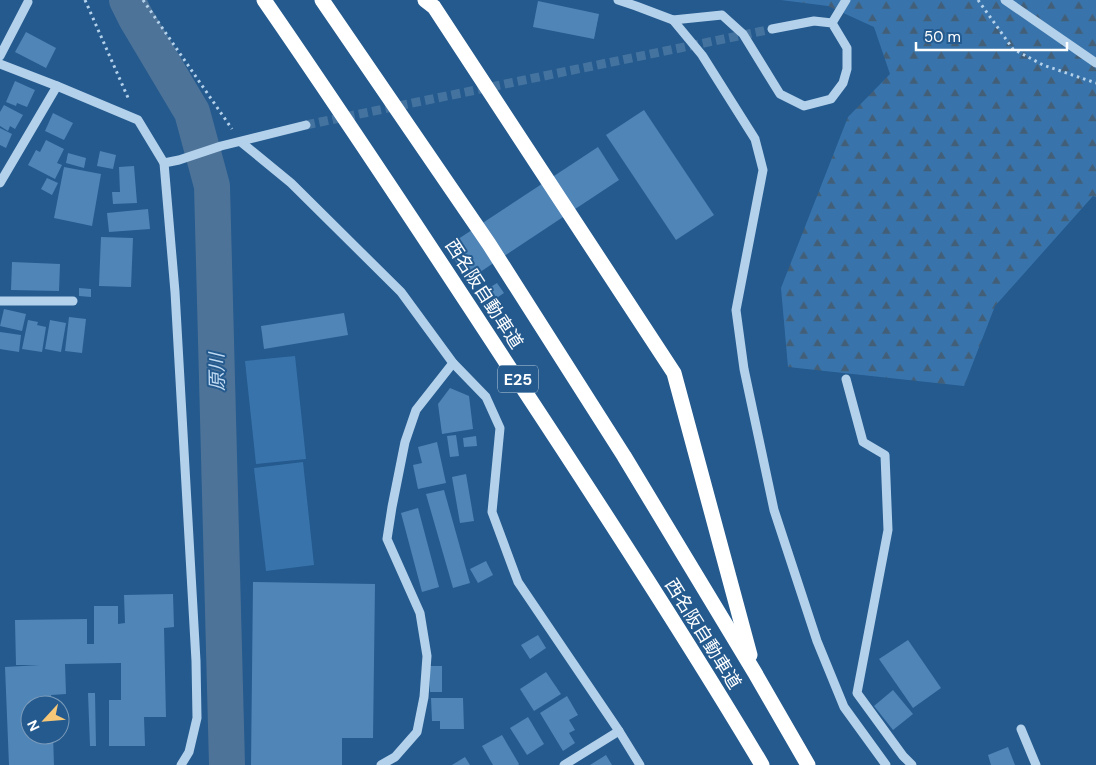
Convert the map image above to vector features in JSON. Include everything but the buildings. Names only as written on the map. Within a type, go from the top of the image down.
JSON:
[{"type":"highway","name":"西名阪自動車道","points":[[264,0],[434,251],[592,493],[762,765]]},
{"type":"highway","name":"西名阪自動車道","points":[[322,0],[495,252],[624,456],[755,673],[808,765]]},
{"type":"highway","points":[[425,0],[434,7],[674,373],[755,673]]},
{"type":"street","points":[[618,0],[673,20],[722,15],[743,34],[780,94],[804,106],[830,99],[843,83],[847,69],[847,48],[832,23]]},
{"type":"street","points":[[832,23],[846,0]]},
{"type":"street","points":[[1005,0],[1096,64]]},
{"type":"street","points":[[0,56],[28,2]]},
{"type":"street","points":[[673,20],[702,55],[755,139],[763,170],[736,310],[744,369],[774,510],[817,642],[844,707],[886,765]]},
{"type":"street","points":[[772,28],[814,21],[832,23]]},
{"type":"street","points":[[0,64],[138,120],[164,163],[175,292],[196,661],[197,718],[189,752],[181,765]]},
{"type":"street","points":[[0,184],[57,86]]},
{"type":"street","points":[[164,163],[220,146],[306,126]]},
{"type":"street","points":[[241,142],[291,183],[401,292],[453,363],[486,397],[500,428],[492,512],[518,582],[640,765]]},
{"type":"street","points":[[0,301],[73,301]]},
{"type":"street","points":[[381,765],[395,758],[417,732],[424,697],[427,656],[420,613],[386,539],[406,442],[416,410],[453,363]]},
{"type":"street","points":[[846,379],[863,442],[885,454],[886,464],[888,530],[857,693],[903,756],[912,765]]},
{"type":"street","points":[[1021,729],[1036,765]]},
{"type":"street","points":[[564,765],[619,731]]},
{"type":"path","points":[[85,0],[138,120]]},
{"type":"path","points":[[143,0],[241,142]]},
{"type":"path","points":[[978,0],[1014,49],[1043,65],[1096,83]]},
{"type":"green space","points":[[781,0],[1096,0],[1096,197],[1093,196],[995,306],[964,386],[788,367],[781,288],[848,117],[890,74],[874,27],[828,6]]},
{"type":"green space","points":[[295,356],[306,459],[256,464],[245,361]]},
{"type":"green space","points":[[303,462],[314,565],[266,571],[254,468]]},
{"type":"waterway","name":"原川","points":[[127,0],[192,112],[212,186],[227,765]]},
{"type":"tunnel","points":[[306,125],[772,29]]}]
